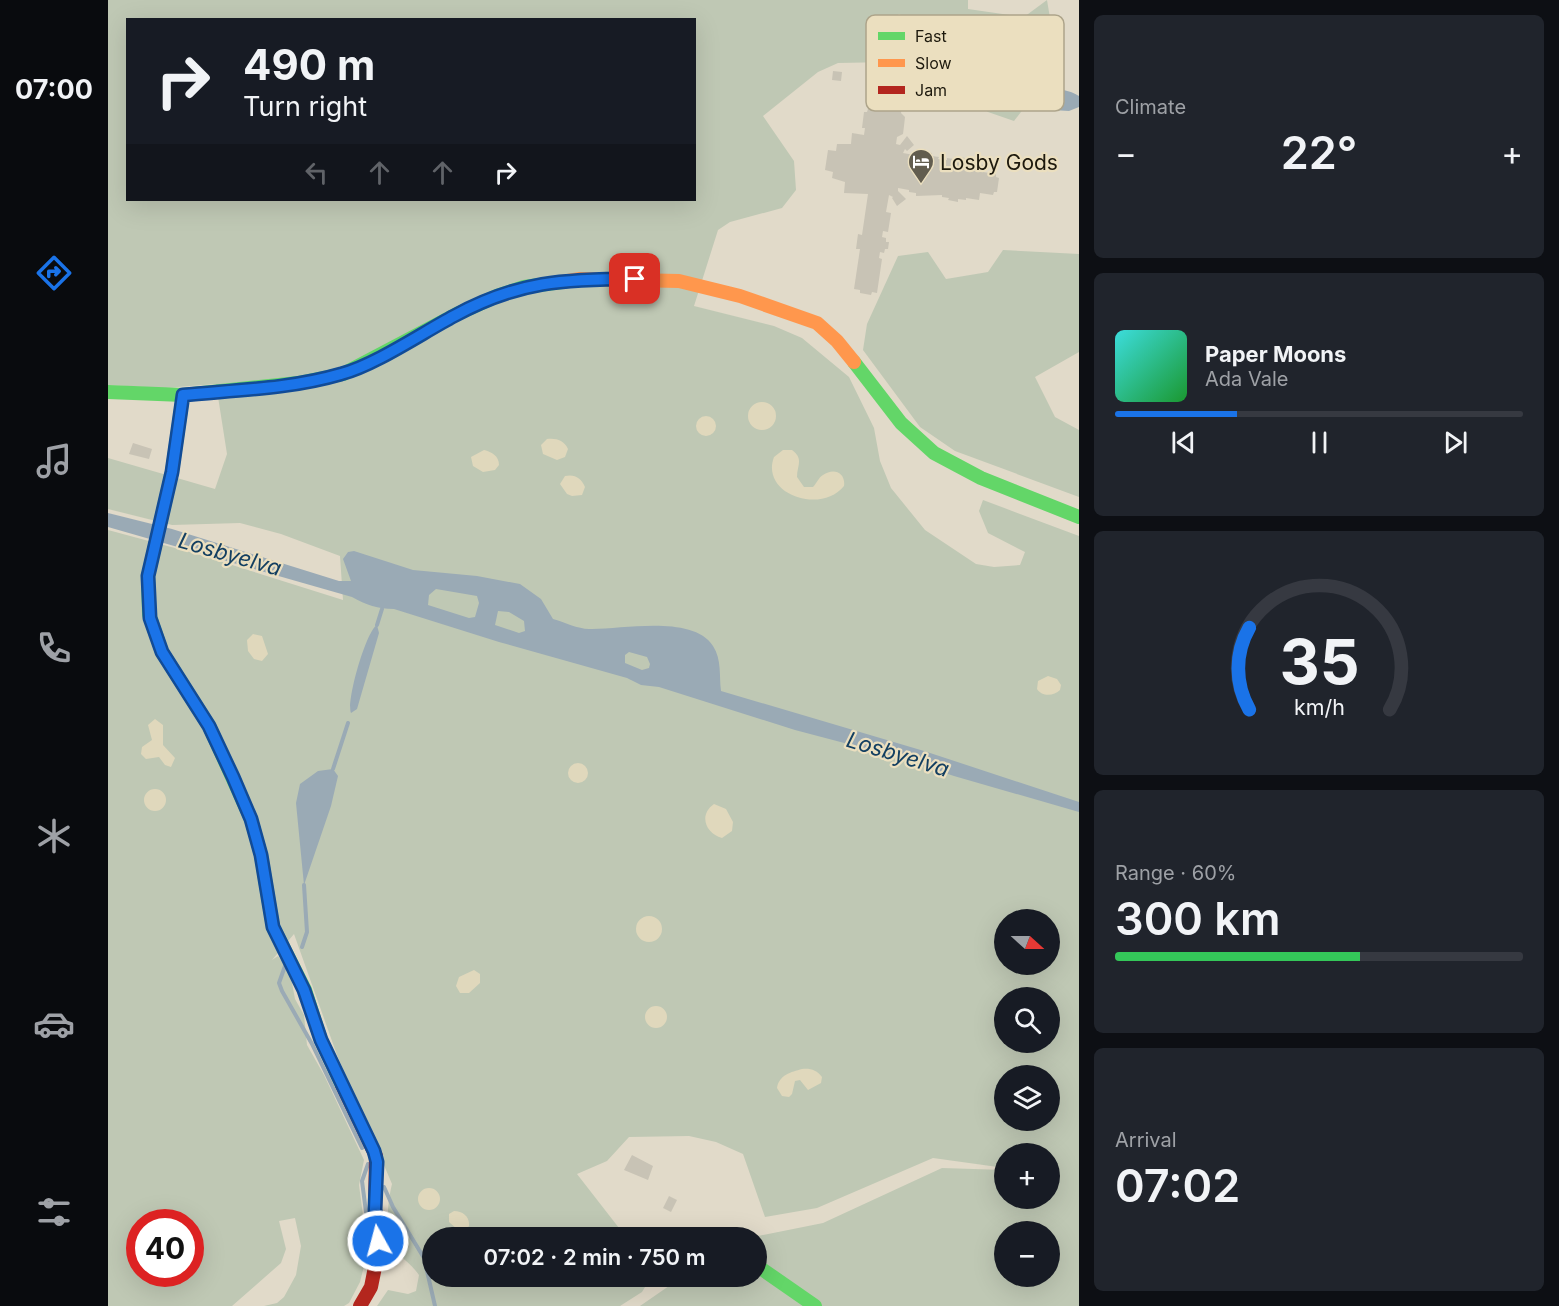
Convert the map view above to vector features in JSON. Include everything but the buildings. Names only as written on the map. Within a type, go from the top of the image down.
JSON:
[{"type":"street","points":[[108,392],[183,395],[298,383],[343,374],[458,314],[497,296],[524,287],[580,279],[679,281],[740,296],[817,323],[837,341],[901,423],[927,447],[955,466],[981,478],[1079,517]]},
{"type":"street","points":[[183,395],[172,472],[148,576],[150,618],[157,641],[168,662],[209,726],[230,768],[251,819],[261,855],[273,927],[304,990],[321,1040],[376,1156],[377,1265],[371,1287],[360,1306]]},
{"type":"street","points":[[767,1273],[815,1306]]},
{"type":"green space","points":[[108,0],[968,0],[968,9],[1010,15],[866,15],[866,62],[838,63],[818,72],[763,116],[794,161],[796,190],[782,208],[730,222],[718,230],[694,306],[774,326],[802,338],[849,377],[874,428],[880,461],[891,488],[925,530],[976,564],[994,567],[1020,565],[1025,552],[988,533],[979,511],[983,500],[1079,536],[1079,1306],[640,1306],[668,1287],[767,1287],[767,1234],[823,1223],[942,1168],[994,1170],[994,1209],[1060,1209],[1060,1143],[994,1143],[994,1166],[933,1158],[817,1208],[765,1217],[743,1154],[716,1142],[689,1136],[629,1137],[607,1161],[577,1174],[618,1227],[422,1227],[422,1287],[645,1287],[642,1292],[620,1306],[377,1306],[388,1290],[408,1294],[416,1291],[419,1275],[394,1247],[388,1220],[392,1184],[337,1055],[294,934],[272,960],[278,956],[290,972],[295,999],[304,1015],[307,1045],[324,1075],[364,1160],[359,1185],[367,1246],[360,1282],[349,1303],[344,1306],[264,1306],[277,1303],[284,1297],[296,1275],[301,1246],[295,1218],[279,1221],[286,1249],[281,1263],[232,1306],[108,1306],[108,530],[197,554],[343,600],[340,556],[281,534],[240,523],[172,525],[108,509],[108,458],[215,489],[227,454],[216,384],[165,388],[108,385]]},
{"type":"green space","points":[[1047,0],[1050,15],[1027,15]]},
{"type":"green space","points":[[987,111],[1022,111],[1014,121],[988,112]]},
{"type":"green space","points":[[1003,250],[1079,254],[1079,352],[1035,377],[1055,417],[1079,430],[1079,497],[955,451],[920,427],[863,350],[867,324],[898,256],[928,252],[946,279],[988,272]]},
{"type":"sand","points":[[762,402],[772,406],[776,416],[772,426],[762,430],[752,426],[748,416],[752,406]]},
{"type":"sand","points":[[706,416],[713,419],[716,426],[713,433],[706,436],[699,433],[696,426],[699,419]]},
{"type":"sand","points":[[547,439],[557,439],[564,443],[568,449],[565,457],[557,460],[543,454],[541,445]]},
{"type":"sand","points":[[484,450],[492,453],[498,459],[499,465],[495,470],[483,472],[473,466],[471,457]]},
{"type":"sand","points":[[783,450],[792,450],[798,456],[797,477],[804,487],[813,487],[822,476],[831,472],[841,475],[844,486],[834,495],[821,499],[795,496],[784,490],[776,481],[772,470],[774,457]]},
{"type":"sand","points":[[565,476],[575,476],[582,481],[585,487],[582,495],[567,494],[560,484]]},
{"type":"sand","points":[[253,634],[262,636],[268,654],[262,661],[254,659],[248,651],[247,640]]},
{"type":"sand","points":[[1048,676],[1057,679],[1061,685],[1060,690],[1048,695],[1037,689],[1038,681]]},
{"type":"sand","points":[[155,719],[163,725],[163,745],[175,758],[171,767],[165,765],[159,757],[146,759],[141,754],[142,747],[152,740],[148,725]]},
{"type":"sand","points":[[574,763],[582,763],[588,769],[588,777],[582,783],[574,783],[568,777],[568,769]]},
{"type":"sand","points":[[155,789],[163,792],[166,800],[163,808],[155,811],[147,808],[144,800],[147,792]]},
{"type":"sand","points":[[714,804],[726,809],[733,822],[732,831],[722,838],[712,833],[706,824],[706,813]]},
{"type":"sand","points":[[649,916],[658,920],[662,929],[658,938],[649,942],[640,938],[636,929],[640,920]]},
{"type":"sand","points":[[474,970],[480,974],[480,983],[469,993],[460,993],[456,986],[459,977]]},
{"type":"sand","points":[[656,1006],[664,1009],[667,1017],[664,1025],[656,1028],[648,1025],[645,1017],[648,1009]]},
{"type":"sand","points":[[802,1069],[811,1069],[818,1073],[822,1077],[821,1083],[808,1090],[800,1080],[795,1081],[792,1094],[789,1097],[782,1096],[777,1088],[780,1080]]},
{"type":"sand","points":[[429,1188],[437,1191],[440,1199],[437,1207],[429,1210],[421,1207],[418,1199],[421,1191]]},
{"type":"sand","points":[[454,1211],[465,1215],[469,1226],[455,1227],[449,1222],[449,1214]]},
{"type":"water","points":[[1064,90],[1079,96],[1079,107],[1064,111]]},
{"type":"water","name":"Losbyelva","points":[[108,513],[172,529],[339,581],[351,581],[343,559],[348,552],[354,551],[413,570],[477,576],[520,584],[541,599],[553,619],[580,628],[655,626],[689,630],[703,636],[716,651],[721,691],[924,751],[1079,802],[1079,812],[886,754],[795,730],[659,687],[641,685],[627,678],[499,642],[394,609],[372,606],[352,597],[108,527]],"holes":[[[436,589],[477,596],[479,603],[475,617],[469,618],[428,605],[429,595]],[[498,611],[509,612],[524,621],[525,631],[519,633],[495,625]],[[629,652],[647,657],[649,668],[642,670],[625,663],[625,655]]]},
{"type":"water","points":[[377,625],[379,633],[357,709],[351,713],[351,695],[358,667],[368,640]]},
{"type":"water","points":[[333,769],[338,776],[331,806],[304,885],[296,803],[300,784],[318,771]]},
{"type":"waterway","points":[[377,625],[382,609]]},
{"type":"waterway","points":[[333,769],[348,723]]},
{"type":"waterway","points":[[302,947],[307,932],[304,885]]},
{"type":"waterway","points":[[285,966],[279,983],[282,991],[312,1044],[362,1148]]},
{"type":"waterway","points":[[366,1212],[362,1181],[368,1164]]},
{"type":"waterway","points":[[384,1187],[393,1207],[424,1258],[435,1306]]},
{"type":"traffic: fast","points":[[108,392],[183,395],[298,383],[343,374],[457,314],[497,296],[524,287],[562,282]]},
{"type":"traffic: fast","points":[[854,362],[901,423],[934,453],[981,478],[1079,517]]},
{"type":"traffic: fast","points":[[183,395],[172,472],[148,576],[149,614],[162,652],[209,726],[251,819],[261,855],[273,927],[305,990],[321,1040],[342,1085]]},
{"type":"traffic: fast","points":[[767,1273],[815,1306]]},
{"type":"traffic: slow","points":[[562,282],[580,279],[679,281],[740,296],[817,323],[837,341],[854,362]]},
{"type":"traffic: jam","points":[[342,1085],[376,1156],[375,1209],[378,1252],[371,1287],[360,1306]]},
{"type":"place","name":"Losby Gods","points":[[921,185]]},
{"type":"route","points":[[378,1241],[375,1209],[376,1156],[321,1040],[309,1000],[273,927],[268,909],[261,855],[251,819],[222,750],[162,652],[150,618],[148,576],[172,472],[183,395],[298,383],[343,374],[458,314],[497,296],[524,287],[580,279],[635,279]]}]
